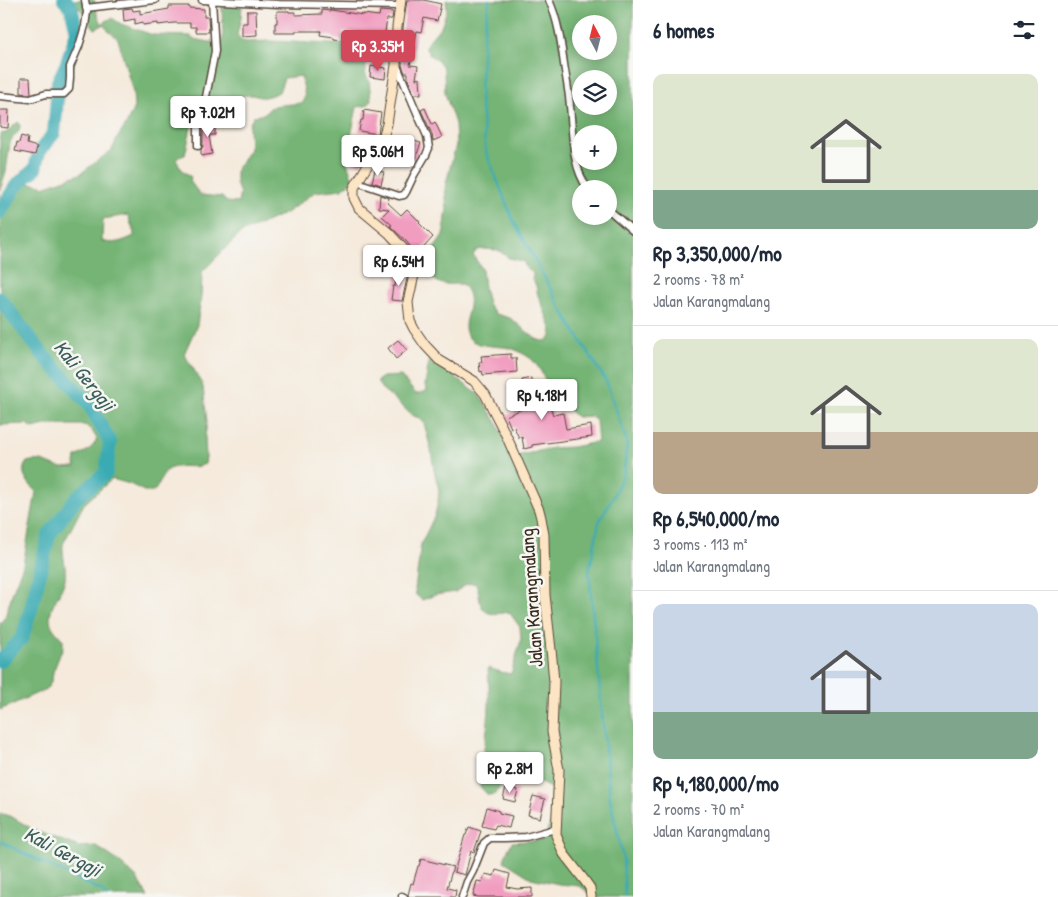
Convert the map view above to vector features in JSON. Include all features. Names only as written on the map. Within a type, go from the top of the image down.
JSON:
[{"type":"street","points":[[0,96],[24,100],[46,94],[62,94],[69,89],[70,67],[85,26],[85,0]]},
{"type":"street","points":[[86,8],[155,0]]},
{"type":"street","points":[[202,0],[401,3],[397,27],[396,64],[384,133],[382,141],[357,182],[399,196],[404,195],[406,192],[429,148],[427,136],[396,64]]},
{"type":"street","points":[[198,146],[198,125],[203,112],[215,51],[212,0]]},
{"type":"street","points":[[549,0],[556,14],[570,103],[575,158],[583,180]]},
{"type":"street","points":[[203,112],[219,122]]},
{"type":"street","name":"Jalan Karangmalang","points":[[357,182],[353,193],[358,208],[389,233],[411,258],[414,275],[408,302],[410,321],[414,329],[439,360],[474,381],[485,394],[506,435],[542,518],[545,596],[554,682],[552,732],[559,770],[556,829],[559,844],[564,854],[590,888],[591,897]]},
{"type":"street","points":[[617,217],[633,231]]},
{"type":"street","points":[[462,897],[484,843],[487,840],[490,838],[526,836],[556,829]]},
{"type":"green space","points":[[71,0],[94,0],[97,14],[103,25],[95,29]]},
{"type":"green space","points":[[446,0],[633,0],[633,897],[594,897],[580,886],[531,878],[504,861],[512,842],[544,840],[551,821],[551,788],[523,775],[506,773],[496,794],[488,795],[480,787],[489,713],[488,668],[511,674],[521,640],[520,627],[509,612],[497,614],[485,610],[480,602],[475,583],[467,584],[455,592],[435,595],[422,600],[416,595],[415,589],[421,544],[435,515],[439,490],[424,423],[420,418],[413,416],[381,388],[377,381],[383,377],[401,376],[416,394],[427,391],[425,385],[429,361],[436,363],[479,395],[496,421],[512,457],[553,448],[572,447],[598,442],[596,421],[591,416],[577,417],[574,415],[552,390],[532,359],[511,348],[478,344],[469,338],[465,325],[469,305],[467,291],[462,284],[437,282],[425,269],[432,251],[444,232],[447,209],[445,187],[456,145],[455,124],[445,93],[444,70],[441,64],[426,49],[427,43],[442,25],[447,9]],"holes":[[[477,250],[498,250],[509,258],[524,262],[526,268],[533,273],[532,279],[550,325],[552,334],[549,340],[536,339],[510,318],[496,314],[491,309],[484,288],[482,269],[473,255]]]},
{"type":"green space","points":[[242,6],[237,35],[245,42],[271,41],[370,46],[375,51],[374,58],[367,59],[365,70],[369,80],[371,100],[367,105],[357,107],[346,160],[353,181],[342,189],[315,192],[286,213],[241,233],[202,272],[201,299],[197,325],[184,354],[203,387],[207,422],[205,464],[169,469],[164,473],[153,492],[146,492],[130,484],[112,479],[84,504],[63,544],[65,579],[52,607],[50,618],[53,628],[63,640],[63,647],[52,679],[49,686],[44,690],[0,710],[0,624],[5,617],[23,565],[36,492],[24,474],[25,466],[27,462],[42,461],[63,468],[76,467],[76,457],[91,448],[97,439],[91,429],[85,425],[45,425],[33,428],[27,424],[0,425],[0,197],[5,197],[16,183],[42,185],[43,187],[80,174],[112,150],[134,107],[133,92],[118,39],[103,25],[106,21],[112,18],[121,24],[153,35],[191,36],[192,39],[222,42],[222,7]],"holes":[[[301,76],[304,87],[304,100],[297,104],[274,106],[261,115],[253,116],[249,126],[250,149],[236,170],[236,184],[240,193],[238,203],[227,202],[222,197],[200,195],[190,181],[191,177],[183,171],[176,160],[185,155],[192,123],[202,103],[252,95],[267,96],[279,92],[284,78]],[[128,215],[134,236],[122,241],[102,241],[103,219]]]},
{"type":"green space","points":[[18,122],[20,125],[19,131],[10,142],[6,171],[0,190],[0,134],[6,133]]},
{"type":"green space","points":[[0,813],[12,817],[36,831],[79,847],[96,846],[118,861],[136,877],[148,897],[0,897]]},
{"type":"building","points":[[407,0],[424,0],[441,4],[437,21],[424,18],[421,32],[417,31],[410,65],[418,66],[416,79],[420,78],[421,94],[414,94],[408,79],[408,73],[405,73],[402,65],[403,28]]},
{"type":"building","points":[[169,6],[189,6],[189,8],[204,9],[204,17],[208,17],[209,32],[196,32],[196,27],[190,27],[190,23],[143,25],[143,22],[135,24],[135,19],[124,21],[123,9],[132,8],[133,11],[140,10],[140,14],[169,9]]},
{"type":"building","points":[[322,10],[379,16],[380,11],[393,12],[392,19],[387,19],[385,32],[391,33],[390,51],[376,49],[378,39],[368,36],[368,34],[343,31],[342,40],[320,35],[321,31],[275,33],[277,11],[295,12],[295,15],[322,14]]},
{"type":"building","points":[[247,11],[256,11],[257,35],[242,36],[242,23],[247,23]]},
{"type":"building","points":[[371,66],[386,68],[385,79],[370,77]]},
{"type":"building","points":[[21,78],[30,78],[31,94],[21,93]]},
{"type":"building","points":[[425,108],[432,124],[435,122],[442,137],[433,141],[432,134],[421,110]]},
{"type":"building","points":[[0,110],[9,110],[8,128],[0,127]]},
{"type":"building","points":[[364,110],[381,113],[378,134],[359,131]]},
{"type":"building","points":[[205,122],[215,125],[215,135],[209,135],[212,154],[201,156],[203,126]]},
{"type":"building","points":[[21,136],[28,138],[27,144],[37,147],[35,155],[15,151]]},
{"type":"building","points":[[399,137],[421,143],[415,160],[400,156],[400,159],[386,156],[389,146],[396,148]]},
{"type":"building","points":[[353,146],[363,148],[361,164],[351,162]]},
{"type":"building","points":[[375,170],[384,172],[381,185],[372,182]]},
{"type":"building","points":[[380,195],[389,198],[388,203],[401,215],[407,209],[433,237],[417,255],[382,216],[389,209],[379,208]]},
{"type":"building","points":[[397,273],[408,274],[402,301],[391,300]]},
{"type":"building","points":[[398,340],[407,350],[396,359],[388,348]]},
{"type":"building","points":[[511,354],[511,358],[516,358],[517,372],[483,375],[482,371],[480,372],[479,362],[482,362],[481,356]]},
{"type":"building","points":[[531,378],[532,387],[536,387],[537,398],[546,394],[553,415],[563,413],[566,429],[591,425],[592,437],[532,445],[532,447],[524,449],[522,437],[519,438],[514,427],[511,428],[506,416],[522,409],[520,403],[525,402],[522,380]]},
{"type":"building","points":[[506,787],[518,790],[515,802],[503,799]]},
{"type":"building","points":[[533,796],[545,799],[540,818],[528,815]]},
{"type":"building","points":[[487,807],[499,811],[499,813],[512,816],[509,828],[496,825],[494,829],[482,826]]},
{"type":"building","points":[[469,827],[481,831],[474,852],[471,851],[465,875],[454,872]]},
{"type":"building","points":[[421,859],[453,867],[447,888],[456,890],[455,897],[409,897],[411,883],[413,884]]},
{"type":"building","points":[[496,870],[510,874],[507,887],[517,889],[532,888],[532,897],[473,896],[477,881],[482,882],[485,874],[494,876]]},
{"type":"waterway","name":"Kali Gergaji","points":[[0,212],[16,186],[35,169],[39,152],[54,133],[58,82],[67,63],[77,32],[71,7],[64,0]]},
{"type":"waterway","points":[[489,0],[483,38],[480,99],[486,152],[512,218],[566,317],[606,381],[627,442],[624,473],[599,522],[589,572],[610,799],[623,859],[625,897]]},
{"type":"waterway","name":"Kali Gergaji","points":[[0,299],[44,356],[89,404],[110,442],[106,473],[76,498],[49,535],[22,638],[0,661]]},
{"type":"waterway","name":"Kali Gergaji","points":[[0,841],[102,891],[107,897]]}]
